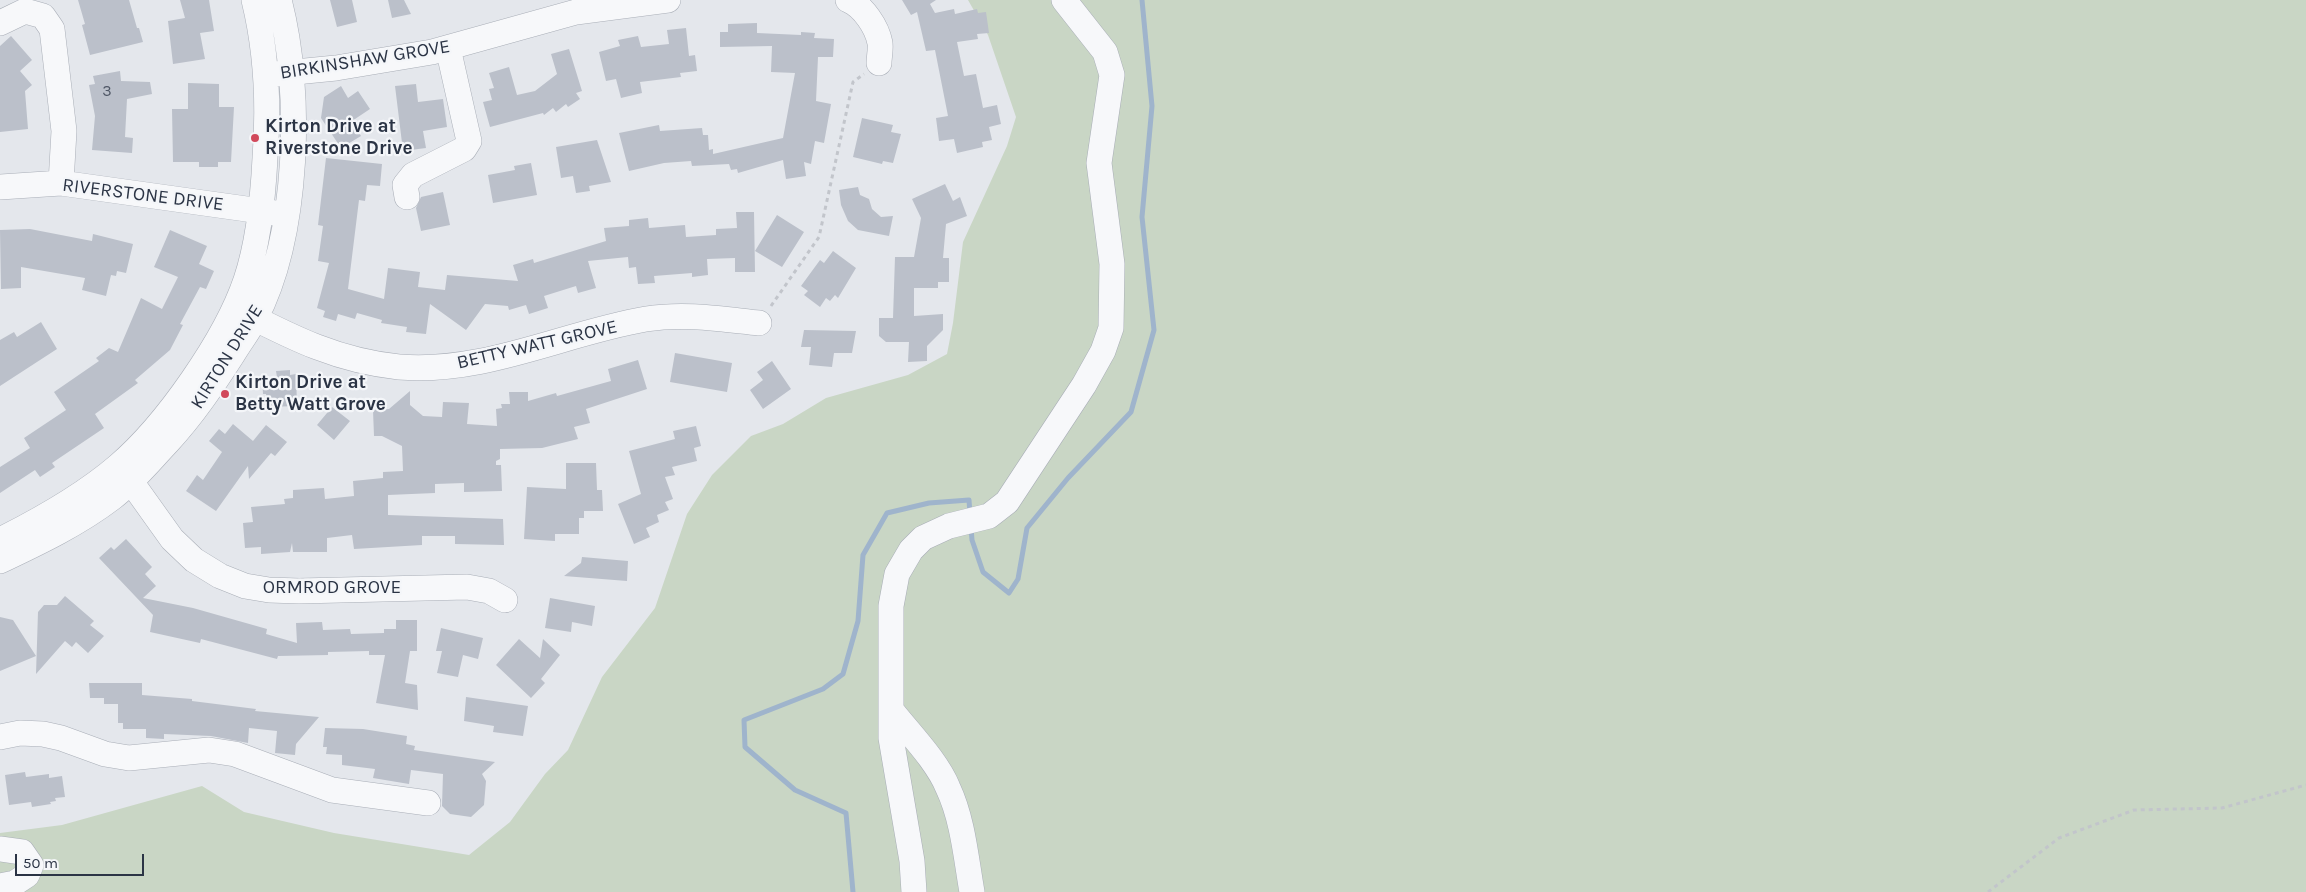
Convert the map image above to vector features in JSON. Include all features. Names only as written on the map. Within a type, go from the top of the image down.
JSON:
[{"type":"street","name":"KIRTON DRIVE","points":[[0,562],[51,536],[111,498],[156,425],[245,314],[281,250],[293,130],[279,74],[261,30],[254,0]]},
{"type":"street","name":"KIRTON DRIVE","points":[[245,314],[260,211],[266,139],[279,74],[279,0]]},
{"type":"street","name":"BIRKINSHAW GROVE","points":[[279,74],[336,68],[448,48],[576,12],[668,0]]},
{"type":"street","points":[[848,0],[856,3],[873,25],[880,43],[879,63]]},
{"type":"street","points":[[914,892],[912,861],[891,738],[890,606],[897,574],[911,550],[923,538],[939,529],[973,520],[1002,507],[1014,495],[1084,385],[1102,351],[1111,328],[1112,264],[1100,163],[1112,75],[1105,52],[1064,0]]},
{"type":"street","points":[[0,23],[25,11],[43,16],[52,29],[64,131],[61,184]]},
{"type":"street","points":[[407,197],[406,185],[413,175],[464,149],[469,142],[448,48]]},
{"type":"street","name":"RIVERSTONE DRIVE","points":[[0,187],[61,184],[286,214]]},
{"type":"street","name":"BETTY WATT GROVE","points":[[245,314],[329,353],[360,361],[400,367],[444,367],[482,361],[646,319],[689,315],[759,323]]},
{"type":"street","name":"KIRTON DRIVE","points":[[0,540],[125,473]]},
{"type":"street","name":"ORMROD GROVE","points":[[125,473],[168,534],[194,560],[220,576],[244,586],[269,590],[299,591],[467,587],[489,591],[505,600]]},
{"type":"street","points":[[892,711],[924,751],[948,787],[960,826],[972,892]]},
{"type":"street","points":[[0,737],[20,733],[43,734],[61,738],[105,754],[129,758],[209,750],[226,753],[332,790],[428,803]]},
{"type":"street","points":[[0,849],[22,852],[30,865],[27,876],[15,883],[0,886]]},
{"type":"path","points":[[759,323],[819,237],[853,82],[879,63]]},
{"type":"path","points":[[1988,892],[2059,838],[2134,810],[2222,808],[2306,784]]},
{"type":"green space","points":[[968,0],[2306,0],[2306,892],[0,892],[0,833],[62,825],[202,786],[244,812],[334,833],[469,855],[510,822],[545,774],[568,750],[602,677],[655,608],[687,514],[712,475],[751,436],[783,424],[826,398],[908,375],[947,354],[953,323],[963,242],[1007,146],[1016,117],[988,35]]},
{"type":"building","points":[[78,0],[129,0],[143,42],[90,55],[82,25],[85,24]]},
{"type":"building","points":[[180,0],[209,0],[214,31],[200,33],[205,59],[173,64],[168,21],[185,18]]},
{"type":"building","points":[[330,0],[352,0],[357,22],[337,27]]},
{"type":"building","points":[[388,0],[404,0],[411,14],[392,18]]},
{"type":"building","points":[[902,0],[936,0],[930,4],[935,13],[954,9],[955,14],[977,9],[978,13],[986,12],[989,33],[977,34],[978,39],[957,42],[964,76],[976,74],[983,108],[997,105],[1001,124],[989,127],[992,140],[982,142],[983,147],[957,153],[954,139],[939,141],[936,118],[948,116],[935,50],[926,51],[917,12],[911,15]]},
{"type":"building","points":[[757,23],[757,33],[801,35],[801,32],[815,33],[814,38],[834,39],[833,57],[818,57],[816,101],[831,104],[824,143],[815,141],[811,164],[804,162],[806,176],[786,179],[783,160],[738,173],[737,169],[731,170],[729,164],[692,166],[691,161],[664,163],[629,171],[619,133],[659,125],[660,131],[702,128],[703,135],[708,135],[709,150],[713,149],[713,154],[783,138],[795,73],[771,72],[772,46],[720,47],[720,32],[728,32],[728,24]]},
{"type":"building","points":[[686,28],[689,56],[695,55],[697,71],[680,73],[681,77],[640,82],[642,93],[621,98],[616,79],[606,81],[599,52],[620,46],[618,40],[638,36],[641,47],[669,44],[667,30]]},
{"type":"building","points":[[11,36],[32,60],[20,71],[32,85],[25,91],[28,129],[0,132],[0,46]]},
{"type":"building","points":[[569,49],[582,91],[576,93],[580,99],[568,107],[566,104],[556,112],[553,108],[544,115],[543,113],[490,127],[483,102],[492,100],[489,89],[494,88],[489,73],[509,67],[517,95],[535,91],[557,74],[551,54]]},
{"type":"building","points":[[120,71],[121,81],[150,82],[152,94],[127,99],[125,137],[133,138],[132,153],[92,150],[95,116],[89,85],[95,84],[93,76]]},
{"type":"building","points":[[188,83],[219,84],[219,107],[234,107],[231,162],[218,162],[218,167],[199,167],[199,162],[173,162],[172,109],[188,109]]},
{"type":"building","points":[[416,84],[418,102],[443,99],[447,127],[423,131],[426,148],[403,151],[395,86]]},
{"type":"building","points":[[341,86],[348,98],[358,91],[370,109],[352,121],[361,136],[341,148],[321,118],[324,97]]},
{"type":"building","points":[[862,118],[893,125],[891,132],[901,134],[893,163],[883,161],[882,164],[853,157]]},
{"type":"building","points":[[597,140],[611,182],[589,186],[590,191],[576,193],[573,176],[561,178],[556,147]]},
{"type":"building","points":[[326,158],[382,164],[380,186],[367,185],[365,201],[359,200],[348,289],[384,299],[388,268],[420,272],[418,287],[445,290],[447,275],[518,281],[513,265],[533,259],[534,263],[606,241],[604,228],[629,226],[629,220],[648,218],[649,228],[685,225],[686,237],[716,235],[716,229],[737,228],[736,212],[754,212],[755,272],[735,272],[735,258],[707,259],[708,275],[692,277],[692,273],[654,276],[655,283],[638,284],[636,267],[629,268],[628,257],[588,261],[596,288],[578,293],[576,286],[544,296],[548,308],[529,314],[526,305],[509,310],[508,306],[485,304],[466,330],[430,304],[426,334],[406,332],[407,327],[381,323],[382,320],[357,313],[355,319],[338,314],[336,321],[323,317],[325,311],[317,308],[329,263],[318,261],[323,226],[318,225]]},
{"type":"building","points":[[531,163],[537,195],[493,203],[488,175],[515,170],[514,166]]},
{"type":"building","points":[[945,184],[953,201],[960,197],[967,216],[946,224],[943,258],[949,258],[949,282],[938,282],[938,288],[914,288],[914,316],[943,314],[943,330],[927,346],[927,361],[908,362],[909,342],[886,342],[879,336],[879,318],[893,318],[895,257],[914,257],[921,218],[912,199]]},
{"type":"building","points":[[858,187],[860,195],[869,199],[872,209],[881,217],[893,216],[889,236],[858,230],[848,221],[841,205],[839,190]]},
{"type":"building","points":[[443,192],[450,225],[421,231],[416,208],[421,197]]},
{"type":"building","points":[[777,215],[804,232],[782,267],[755,251]]},
{"type":"building","points":[[30,229],[92,241],[93,234],[133,244],[126,273],[117,271],[116,276],[111,275],[106,296],[82,290],[85,278],[21,267],[21,288],[1,289],[0,230]]},
{"type":"building","points":[[170,230],[207,246],[199,264],[214,271],[206,289],[200,287],[180,324],[183,325],[170,350],[135,380],[138,383],[95,414],[104,428],[52,463],[55,467],[40,477],[35,470],[0,493],[0,467],[30,448],[24,438],[66,410],[54,392],[99,361],[96,358],[109,348],[118,352],[141,298],[162,309],[178,277],[154,267]]},
{"type":"building","points":[[833,251],[856,268],[838,298],[835,295],[830,301],[826,298],[820,307],[804,295],[808,291],[801,286],[820,260],[824,263]]},
{"type":"building","points":[[41,322],[57,349],[0,386],[0,340],[14,332],[17,337]]},
{"type":"building","points":[[804,330],[856,331],[852,353],[834,353],[832,367],[809,365],[811,347],[801,347]]},
{"type":"building","points":[[675,353],[732,363],[727,392],[670,382]]},
{"type":"building","points":[[638,360],[647,389],[586,409],[590,423],[574,427],[578,439],[542,448],[500,449],[500,459],[496,461],[496,465],[501,465],[502,491],[464,492],[464,483],[435,484],[435,493],[388,495],[388,515],[503,519],[504,545],[455,544],[455,536],[422,536],[422,545],[354,549],[352,535],[327,538],[327,552],[293,552],[292,543],[290,552],[261,554],[261,547],[245,548],[243,523],[253,522],[251,507],[285,504],[284,499],[293,498],[293,490],[324,488],[325,499],[354,496],[353,481],[383,478],[383,472],[403,471],[402,446],[382,436],[374,436],[373,410],[389,409],[410,391],[410,405],[423,416],[442,417],[443,402],[469,403],[467,424],[497,426],[496,409],[502,408],[501,404],[510,404],[509,392],[528,392],[528,401],[556,393],[557,396],[611,381],[608,369]]},
{"type":"building","points":[[772,361],[791,389],[763,409],[750,390],[763,380],[757,372]]},
{"type":"building","points":[[290,370],[290,375],[296,374],[297,406],[267,407],[266,394],[263,394],[262,377],[277,377],[276,371]]},
{"type":"building","points":[[332,407],[350,421],[334,440],[317,425]]},
{"type":"building","points":[[233,424],[253,441],[266,425],[287,442],[275,456],[271,453],[249,479],[248,466],[216,511],[186,491],[197,475],[203,480],[222,452],[209,441],[219,429],[225,434]]},
{"type":"building","points":[[696,426],[701,446],[694,448],[697,461],[672,467],[675,475],[665,477],[673,499],[665,502],[669,510],[657,515],[659,522],[646,528],[650,537],[634,544],[618,504],[641,494],[629,451],[675,439],[673,431]]},
{"type":"building","points":[[566,463],[596,463],[597,490],[602,490],[603,511],[584,511],[584,518],[579,518],[579,534],[555,534],[555,541],[524,539],[527,487],[566,489]]},
{"type":"building","points":[[126,539],[152,567],[145,574],[156,586],[143,598],[193,608],[267,629],[266,634],[297,643],[296,623],[322,622],[323,630],[350,629],[351,634],[384,633],[384,629],[396,629],[396,620],[417,620],[417,651],[410,651],[405,683],[417,685],[418,710],[376,703],[385,655],[369,655],[369,651],[328,652],[328,655],[278,656],[277,659],[201,639],[200,643],[150,632],[153,615],[99,558],[111,547],[114,550]]},
{"type":"building","points":[[582,557],[628,561],[627,581],[564,576],[581,563]]},
{"type":"building","points":[[65,596],[94,621],[90,625],[104,636],[88,653],[76,642],[72,647],[65,641],[36,674],[38,612],[44,605],[57,605]]},
{"type":"building","points":[[550,598],[595,606],[592,626],[572,622],[571,632],[545,628]]},
{"type":"building","points":[[0,617],[13,620],[36,656],[0,671]]},
{"type":"building","points":[[441,628],[483,638],[478,659],[463,655],[458,677],[437,673],[442,651],[436,651]]},
{"type":"building","points":[[519,639],[540,658],[543,639],[560,655],[541,679],[545,683],[531,698],[496,665]]},
{"type":"building","points":[[89,683],[142,683],[142,695],[192,699],[192,701],[256,709],[255,711],[319,717],[296,744],[295,755],[275,753],[277,731],[249,728],[248,743],[211,736],[164,734],[164,739],[146,738],[146,729],[123,729],[123,723],[118,723],[118,704],[104,704],[104,698],[90,698]]},
{"type":"building","points":[[466,697],[528,706],[523,736],[493,732],[494,726],[464,721]]},
{"type":"building","points":[[325,728],[363,729],[407,736],[406,744],[415,746],[414,750],[495,762],[482,774],[486,781],[484,805],[471,817],[450,814],[442,806],[443,774],[411,770],[409,784],[373,778],[375,769],[342,765],[342,755],[326,754],[327,747],[323,747]]},
{"type":"building","points":[[25,772],[26,777],[49,774],[49,778],[62,776],[65,797],[55,798],[56,801],[50,802],[51,804],[32,807],[31,802],[9,805],[5,775]]},
{"type":"waterway","points":[[971,528],[972,540],[983,572],[1009,593],[1018,579],[1027,528],[1068,478],[1131,412],[1154,330],[1142,217],[1152,106],[1142,0]]},
{"type":"waterway","points":[[853,892],[846,813],[795,790],[745,747],[744,720],[823,689],[843,674],[858,621],[863,555],[887,513],[929,503],[969,500],[970,514]]},
{"type":"place","name":"Kirton Drive at Riverstone Drive","points":[[255,138]]},
{"type":"place","name":"Kirton Drive at Betty Watt Grove","points":[[225,394]]}]
